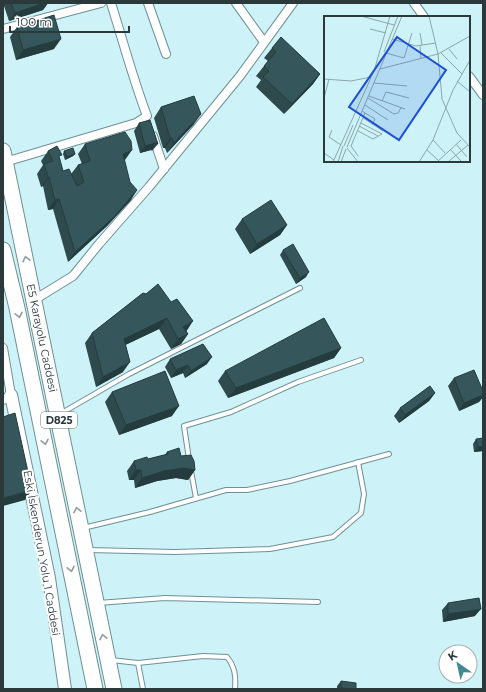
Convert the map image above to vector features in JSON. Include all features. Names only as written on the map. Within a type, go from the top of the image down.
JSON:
[{"type":"highway","name":"E5 Karayolu Caddesi","points":[[4,157],[114,689]]},
{"type":"highway","name":"E5 Karayolu Caddesi","points":[[3,250],[17,308],[95,689]]},
{"type":"street","points":[[3,29],[102,3]]},
{"type":"street","points":[[111,3],[137,90],[164,169]]},
{"type":"street","points":[[148,3],[166,54]]},
{"type":"street","points":[[236,3],[264,42]]},
{"type":"street","points":[[34,300],[73,276],[164,169],[240,76],[293,3]]},
{"type":"street","points":[[414,3],[423,16]]},
{"type":"street","points":[[470,77],[483,94]]},
{"type":"street","points":[[4,157],[136,123],[149,124]]},
{"type":"street","name":"Eski İskenderun Yolu 1 Caddesi","points":[[3,348],[7,397],[49,578],[65,689]]},
{"type":"lane","points":[[58,415],[129,374],[300,288]]},
{"type":"lane","points":[[190,462],[184,426],[231,412],[298,382],[361,360]]},
{"type":"lane","points":[[81,529],[150,512],[226,490],[247,490],[290,481],[389,454]]},
{"type":"lane","points":[[86,550],[175,552],[270,549],[334,537],[361,513],[364,494],[358,462]]},
{"type":"lane","points":[[191,469],[196,498]]},
{"type":"lane","points":[[96,603],[165,598],[318,602]]},
{"type":"lane","points":[[108,660],[138,663],[203,656],[227,657],[236,674],[235,689]]},
{"type":"lane","points":[[138,663],[143,689]]},
{"type":"building","points":[[11,3],[44,3],[15,13]]},
{"type":"building","points":[[54,15],[61,39],[23,50],[17,27]]},
{"type":"building","points":[[281,37],[320,74],[292,104],[263,77],[269,71],[264,66],[276,52],[272,48]]},
{"type":"building","points":[[194,96],[201,114],[174,143],[172,138],[170,138],[161,107]]},
{"type":"building","points":[[150,120],[158,144],[156,143],[145,146],[139,123]]},
{"type":"building","points":[[125,132],[131,141],[132,150],[123,154],[130,182],[137,190],[114,217],[75,252],[59,199],[55,200],[44,164],[53,161],[48,151],[57,146],[62,155],[59,156],[63,171],[69,169],[77,186],[84,182],[78,165],[90,161],[85,144]]},
{"type":"building","points":[[73,148],[75,154],[67,157],[64,151]]},
{"type":"building","points":[[271,200],[287,225],[257,244],[242,219]]},
{"type":"building","points":[[293,244],[309,272],[300,278],[283,250]]},
{"type":"building","points":[[158,284],[171,302],[177,299],[193,321],[183,327],[188,334],[178,339],[167,318],[124,339],[130,362],[103,377],[92,333],[143,293],[146,294]]},
{"type":"building","points":[[324,318],[341,348],[236,388],[225,371]]},
{"type":"building","points":[[203,344],[212,357],[191,371],[188,365],[176,370],[170,359]]},
{"type":"building","points":[[474,370],[483,391],[483,395],[464,403],[454,378]]},
{"type":"building","points":[[165,371],[179,406],[126,425],[112,392]]},
{"type":"building","points":[[430,386],[435,393],[405,415],[400,408]]},
{"type":"building","points":[[15,413],[32,490],[3,498],[3,417]]},
{"type":"building","points":[[483,438],[483,446],[478,447],[476,439]]},
{"type":"building","points":[[179,448],[181,456],[191,455],[194,461],[195,470],[183,468],[164,471],[142,478],[141,470],[136,470],[134,461],[147,457],[148,459],[168,454],[167,452]]},
{"type":"building","points":[[479,598],[481,609],[448,614],[448,603]]},
{"type":"building","points":[[341,681],[356,683],[356,689],[341,688]]}]
